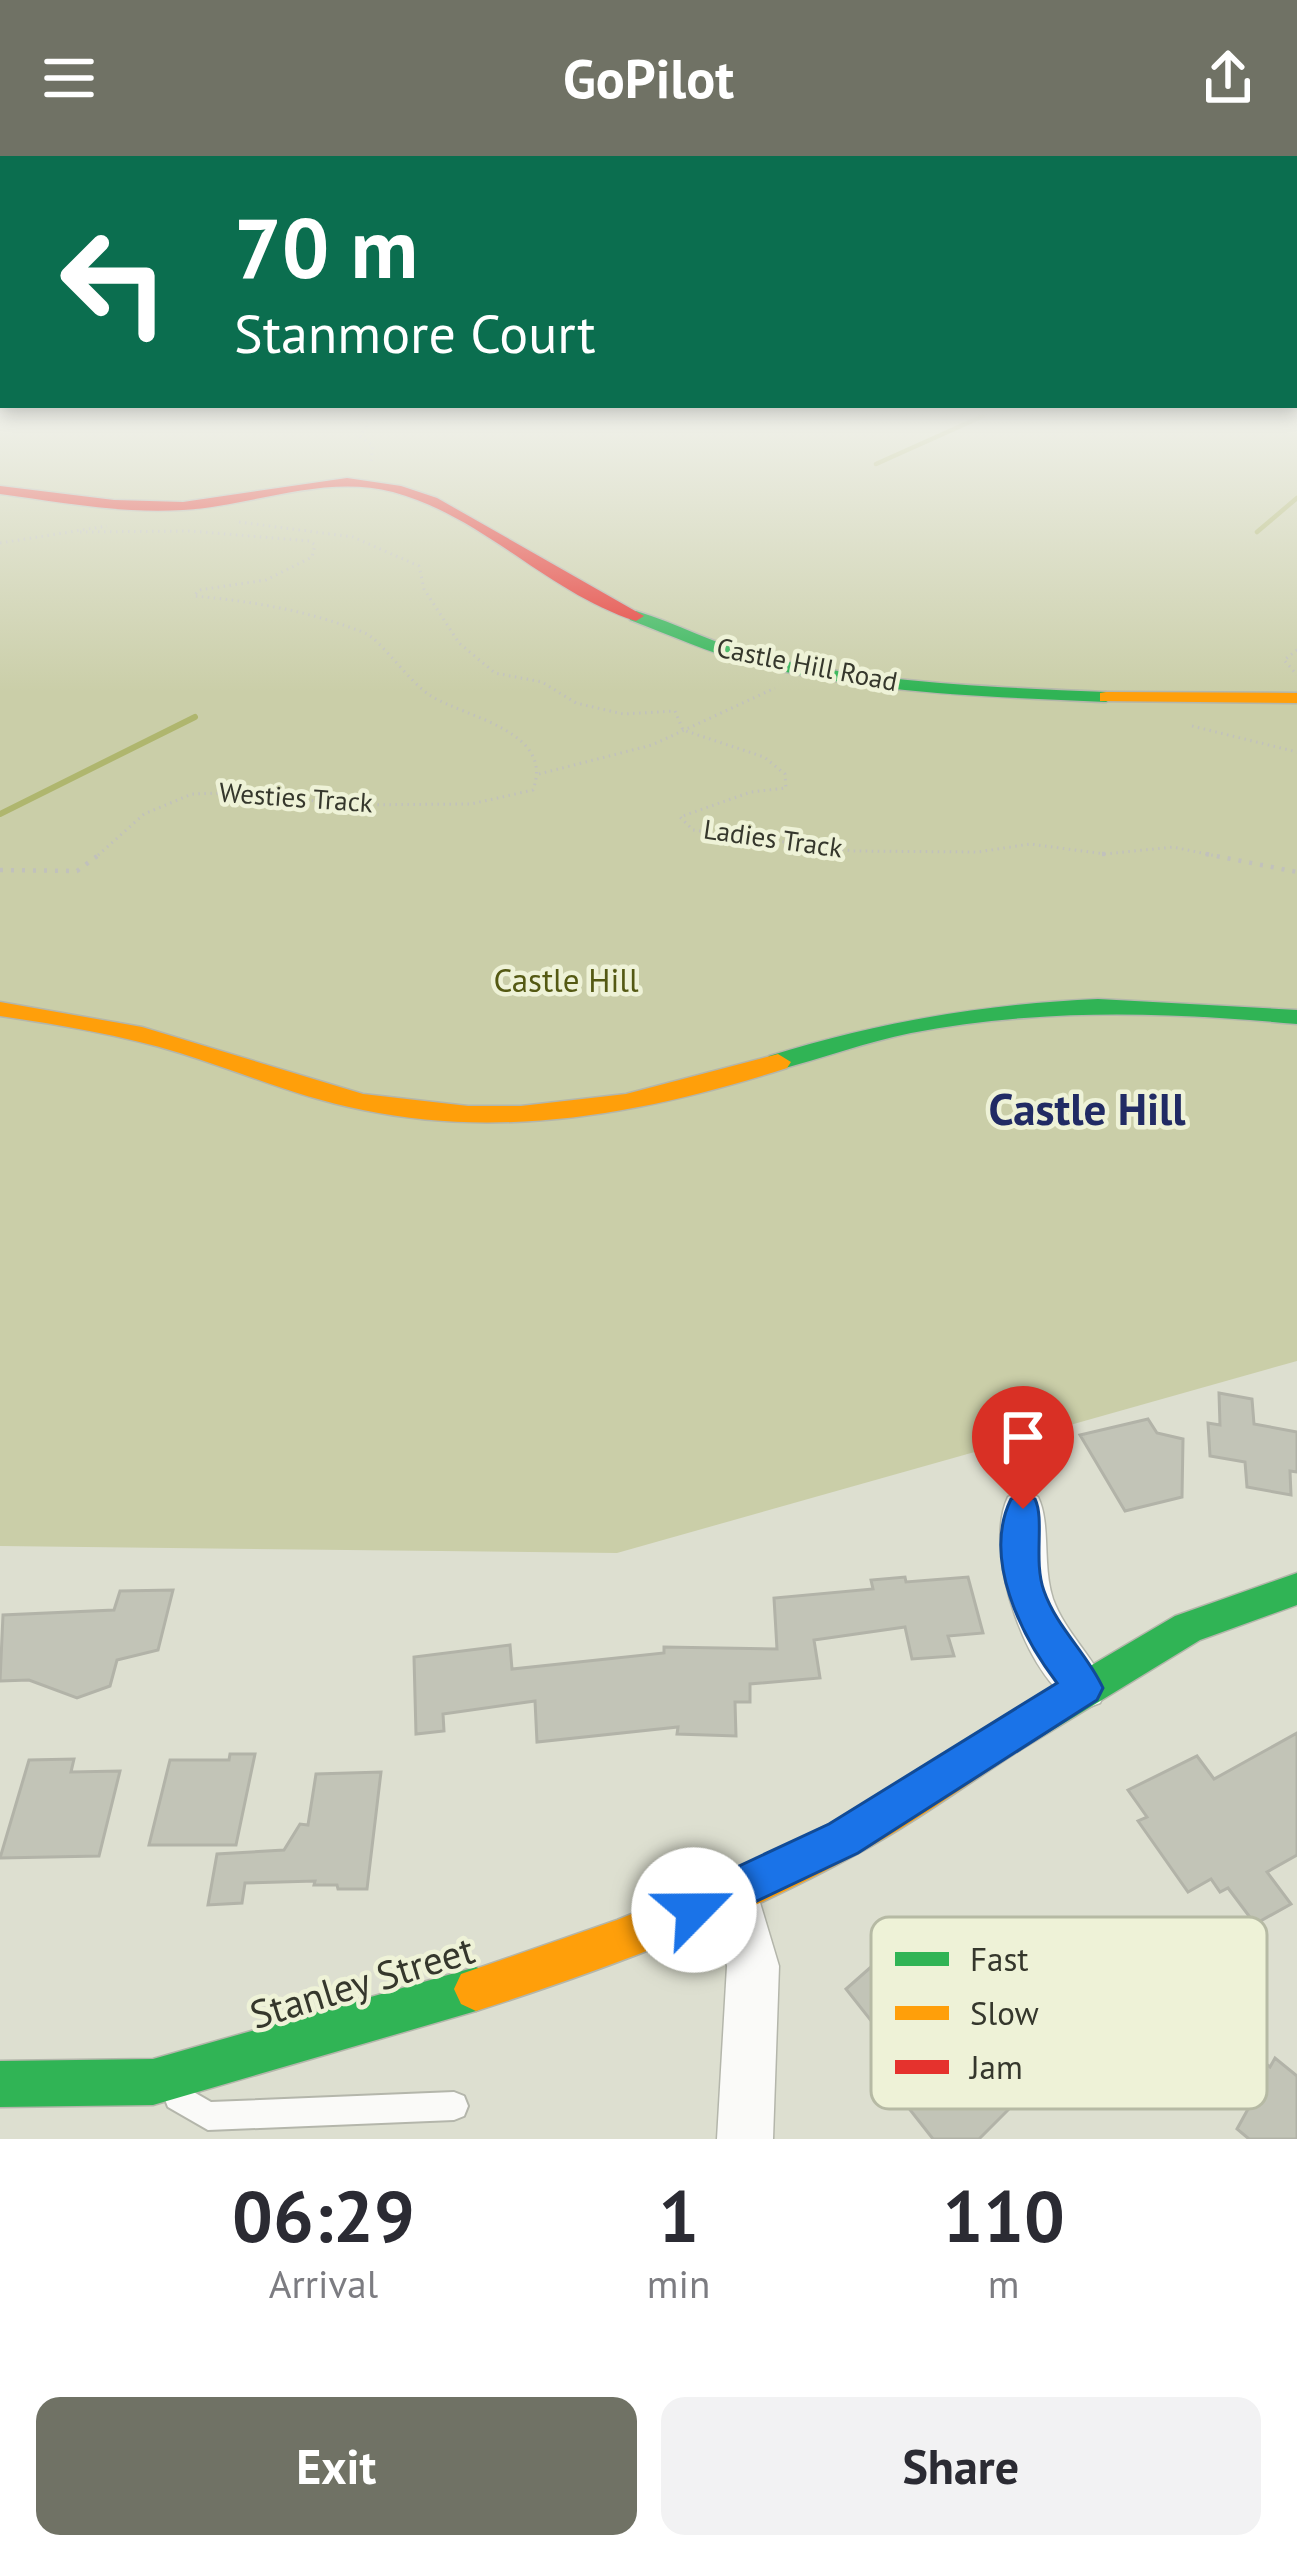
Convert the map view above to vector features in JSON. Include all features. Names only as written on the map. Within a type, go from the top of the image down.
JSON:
[{"type":"main road","name":"Castle Hill Road","points":[[442,509],[656,626],[753,659],[986,692],[1192,701],[1297,698]]},
{"type":"main road","points":[[0,1009],[162,1040],[300,1086],[370,1103],[510,1113],[594,1109],[652,1100],[883,1029],[997,1011],[1110,1001],[1297,1017]]},
{"type":"main road","name":"Stanley Street","points":[[0,2084],[153,2082],[353,2028],[576,1958],[734,1894],[844,1839],[1188,1628],[1297,1589]]},
{"type":"street","points":[[1023,1509],[1018,1549],[1026,1593],[1057,1654],[1084,1688]]},
{"type":"street","points":[[734,1894],[753,1966],[744,2074],[745,2139]]},
{"type":"lane","points":[[153,2082],[208,2116],[454,2106]]},
{"type":"path","points":[[159,521],[194,523]]},
{"type":"path","name":"Ladies Track","points":[[234,522],[352,538],[419,566],[424,589],[459,643],[496,673],[542,682],[576,703],[623,713],[675,711],[683,730],[764,758],[785,774],[786,788],[739,795],[680,818],[705,834],[765,837],[854,851],[978,852],[1030,844],[1106,854],[1173,847],[1297,872]]},
{"type":"path","points":[[80,532],[190,531],[310,542],[315,545],[312,556],[277,575],[199,590],[194,596],[263,602],[371,635],[386,656],[429,695],[512,733],[532,752],[539,774]]},
{"type":"path","points":[[1297,650],[1285,660],[1297,675]]},
{"type":"path","name":"Westies Track","points":[[0,870],[76,871],[129,821],[170,800],[204,792],[270,790],[358,807],[404,801],[480,807],[532,790],[539,774],[652,745],[728,712],[806,670]]},
{"type":"path","points":[[1186,724],[1297,752]]},
{"type":"green space","name":"Castle Hill","points":[[0,509],[1297,509],[1297,1361],[617,1553],[0,1546]]},
{"type":"building","points":[[1219,1393],[1252,1399],[1254,1424],[1297,1432],[1297,1472],[1290,1471],[1291,1495],[1247,1487],[1245,1462],[1210,1456],[1208,1423],[1220,1425]]},
{"type":"building","points":[[1148,1419],[1157,1433],[1183,1439],[1182,1497],[1125,1511],[1080,1435]]},
{"type":"building","points":[[905,1577],[906,1582],[968,1577],[983,1633],[948,1636],[954,1656],[912,1659],[905,1627],[814,1640],[820,1678],[750,1684],[750,1702],[735,1702],[736,1736],[677,1734],[678,1727],[537,1742],[535,1701],[443,1714],[444,1731],[416,1734],[414,1657],[510,1645],[512,1669],[664,1653],[664,1647],[777,1649],[774,1598],[873,1589],[871,1580]]},
{"type":"building","points":[[173,1590],[158,1650],[117,1660],[110,1686],[77,1698],[29,1680],[0,1681],[3,1615],[114,1610],[120,1591]]},
{"type":"building","points":[[1297,1733],[1297,1855],[1267,1872],[1291,1904],[1267,1917],[1250,1917],[1228,1888],[1220,1892],[1211,1879],[1188,1892],[1138,1821],[1147,1817],[1128,1790],[1197,1756],[1214,1779]]},
{"type":"building","points":[[230,1754],[255,1754],[236,1845],[149,1845],[170,1760],[229,1760]]},
{"type":"building","points":[[74,1759],[71,1772],[120,1771],[99,1856],[0,1858],[29,1760]]},
{"type":"building","points":[[381,1772],[367,1889],[338,1889],[337,1885],[314,1885],[315,1881],[245,1883],[242,1903],[208,1905],[217,1854],[284,1850],[300,1824],[308,1825],[316,1774]]},
{"type":"building","points":[[871,1967],[871,2021],[846,1989]]},
{"type":"building","points":[[1275,2058],[1297,2076],[1297,2139],[1249,2139],[1237,2129],[1248,2109],[1267,2109],[1267,2065],[1270,2067]]},
{"type":"building","points":[[909,2109],[1009,2109],[979,2139],[933,2139]]},
{"type":"waterway","points":[[1257,532],[1285,509]]},
{"type":"waterway","points":[[0,814],[195,717]]},
{"type":"traffic: fast","points":[[636,616],[726,651],[800,669],[930,687],[1106,697]]},
{"type":"traffic: fast","points":[[778,1062],[907,1026],[1034,1009],[1163,1007],[1297,1017]]},
{"type":"traffic: fast","points":[[1006,1737],[1188,1628],[1297,1589]]},
{"type":"traffic: fast","points":[[0,2084],[153,2082],[476,1989]]},
{"type":"traffic: slow","points":[[1106,697],[1297,698]]},
{"type":"traffic: slow","points":[[0,1009],[142,1034],[363,1102],[468,1114],[521,1114],[626,1103],[778,1062]]},
{"type":"traffic: slow","points":[[476,1989],[617,1941],[754,1884],[863,1828],[1006,1737]]},
{"type":"traffic: jam","points":[[446,509],[636,616]]},
{"type":"district","name":"Castle Hill","points":[[1087,1109]]},
{"type":"route","points":[[694,1910],[844,1839],[1084,1688],[1057,1654],[1026,1593],[1018,1549],[1023,1509]]}]
